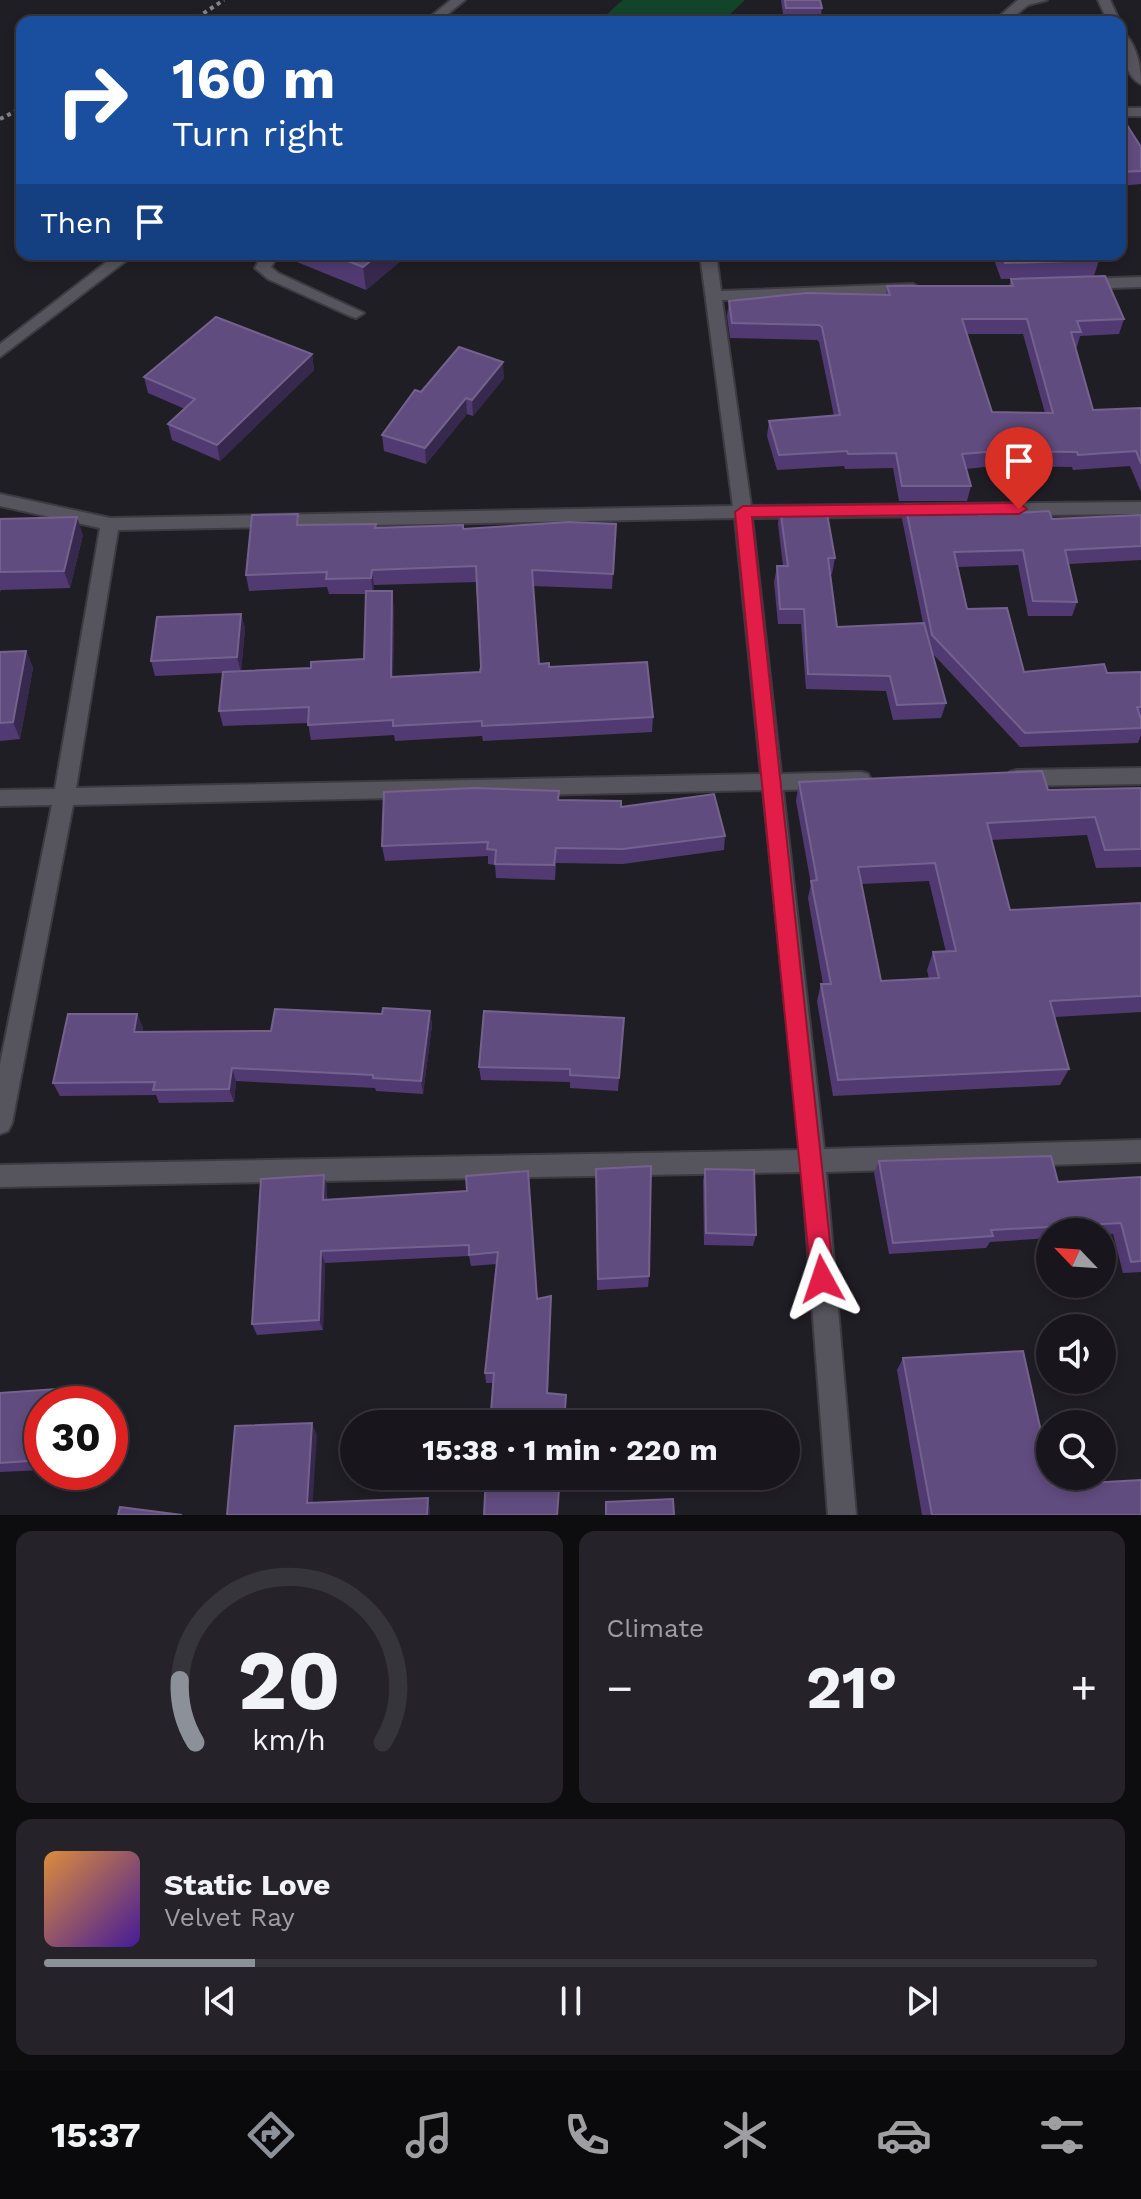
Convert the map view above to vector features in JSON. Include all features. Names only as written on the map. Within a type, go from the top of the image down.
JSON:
[{"type":"street","points":[[438,16],[459,0]]},
{"type":"street","points":[[1002,0],[1014,9]]},
{"type":"street","points":[[1006,16],[1025,1],[1041,0]]},
{"type":"street","points":[[1126,48],[1141,80]]},
{"type":"street","points":[[0,352],[119,260]]},
{"type":"street","points":[[268,260],[263,268],[273,276],[356,313]]},
{"type":"street","points":[[709,260],[743,512],[813,1161],[842,1515]]},
{"type":"street","points":[[1062,284],[1141,282]]},
{"type":"street","points":[[713,296],[935,288]]},
{"type":"street","points":[[0,500],[110,524],[1141,508]]},
{"type":"street","points":[[0,1123],[64,797],[110,524]]},
{"type":"street","points":[[1002,778],[1141,776]]},
{"type":"street","points":[[0,798],[879,780]]},
{"type":"street","points":[[0,1176],[813,1161],[1141,1151]]},
{"type":"path","points":[[199,16],[224,0]]},
{"type":"green space","points":[[623,0],[745,0],[728,16],[605,16]]},
{"type":"building","points":[[785,0],[820,0],[822,8],[786,8]]},
{"type":"building","points":[[1126,123],[1141,147],[1141,171],[1126,172]]},
{"type":"building","points":[[346,260],[372,260],[363,267]]},
{"type":"building","points":[[1004,260],[1099,260],[1005,263]]},
{"type":"building","points":[[1105,276],[1124,319],[1077,321],[1081,332],[1071,332],[1093,410],[1141,408],[1141,464],[1136,451],[1078,455],[1077,452],[998,451],[962,454],[971,486],[902,486],[896,453],[848,454],[847,451],[779,455],[769,421],[840,415],[822,327],[732,323],[729,301],[807,293],[890,295],[887,286],[1013,286],[1011,279]],"holes":[[[962,319],[1027,319],[1053,413],[992,412]]]},
{"type":"building","points":[[216,317],[312,354],[217,445],[168,424],[195,399],[144,377]]},
{"type":"building","points":[[459,347],[503,362],[472,400],[466,398],[425,448],[382,435],[415,390],[421,392]]},
{"type":"building","points":[[905,504],[976,504],[979,515],[1049,511],[1052,519],[1141,515],[1141,546],[1065,550],[1077,602],[1033,601],[1023,550],[954,552],[967,609],[1007,608],[1024,672],[1104,664],[1107,673],[1141,672],[1141,707],[1137,707],[1141,728],[1025,733],[932,635]]},
{"type":"building","points":[[780,508],[826,508],[835,558],[828,558],[837,627],[924,623],[946,703],[897,705],[890,676],[808,674],[804,609],[780,609],[777,566],[788,566]]},
{"type":"building","points":[[298,514],[297,525],[376,524],[375,528],[463,525],[463,529],[569,522],[616,524],[613,574],[532,570],[539,664],[549,663],[549,667],[647,662],[653,717],[482,726],[482,721],[393,726],[393,720],[308,725],[309,707],[219,711],[223,672],[311,668],[311,662],[364,659],[366,591],[392,591],[391,677],[480,672],[476,566],[372,570],[371,578],[326,579],[327,572],[246,575],[252,515]]},
{"type":"building","points":[[77,517],[64,571],[0,572],[0,519]]},
{"type":"building","points":[[241,614],[237,657],[151,661],[157,617]]},
{"type":"building","points":[[26,651],[13,722],[0,723],[0,652]]},
{"type":"building","points":[[1042,771],[1048,790],[1141,788],[1141,849],[1105,850],[1095,817],[987,823],[1010,910],[1141,903],[1141,996],[1050,1001],[1069,1069],[838,1080],[821,984],[831,984],[811,881],[817,880],[799,782]],"holes":[[[935,863],[956,951],[933,952],[939,978],[881,981],[858,867]]]},
{"type":"building","points":[[476,788],[559,791],[558,800],[621,801],[621,807],[714,794],[725,836],[623,849],[556,848],[554,865],[495,864],[496,850],[487,849],[488,842],[382,846],[384,792]]},
{"type":"building","points":[[383,1008],[430,1011],[421,1081],[373,1078],[373,1075],[232,1068],[229,1089],[153,1090],[155,1082],[53,1083],[68,1014],[137,1014],[134,1032],[271,1031],[275,1009],[382,1014]]},
{"type":"building","points":[[484,1011],[624,1018],[619,1078],[570,1075],[570,1069],[479,1067]]},
{"type":"building","points":[[1051,1156],[1058,1182],[1141,1177],[1141,1261],[1131,1262],[1121,1223],[1116,1223],[1116,1218],[1036,1218],[1036,1228],[991,1230],[993,1236],[893,1243],[879,1161]]},
{"type":"building","points":[[651,1166],[649,1276],[598,1279],[596,1169]]},
{"type":"building","points":[[705,1169],[754,1170],[756,1235],[706,1233]]},
{"type":"building","points":[[528,1171],[537,1299],[551,1296],[547,1393],[566,1395],[565,1410],[491,1410],[494,1373],[485,1373],[498,1252],[469,1255],[469,1245],[321,1251],[319,1320],[252,1324],[261,1179],[324,1175],[323,1200],[467,1191],[466,1176]]},
{"type":"building","points":[[1023,1351],[1036,1410],[1036,1490],[1116,1490],[1116,1481],[1141,1480],[1141,1515],[932,1515],[903,1358]]},
{"type":"building","points":[[24,1391],[24,1461],[0,1463],[0,1393]]},
{"type":"building","points":[[312,1423],[307,1503],[428,1498],[427,1515],[227,1515],[235,1426]]},
{"type":"building","points":[[485,1490],[559,1490],[557,1515],[484,1515]]},
{"type":"building","points":[[673,1499],[674,1515],[606,1515],[606,1502]]},
{"type":"building","points":[[120,1507],[182,1515],[118,1515]]},
{"type":"route","points":[[822,1279],[813,1161],[743,512],[1019,509]]}]
